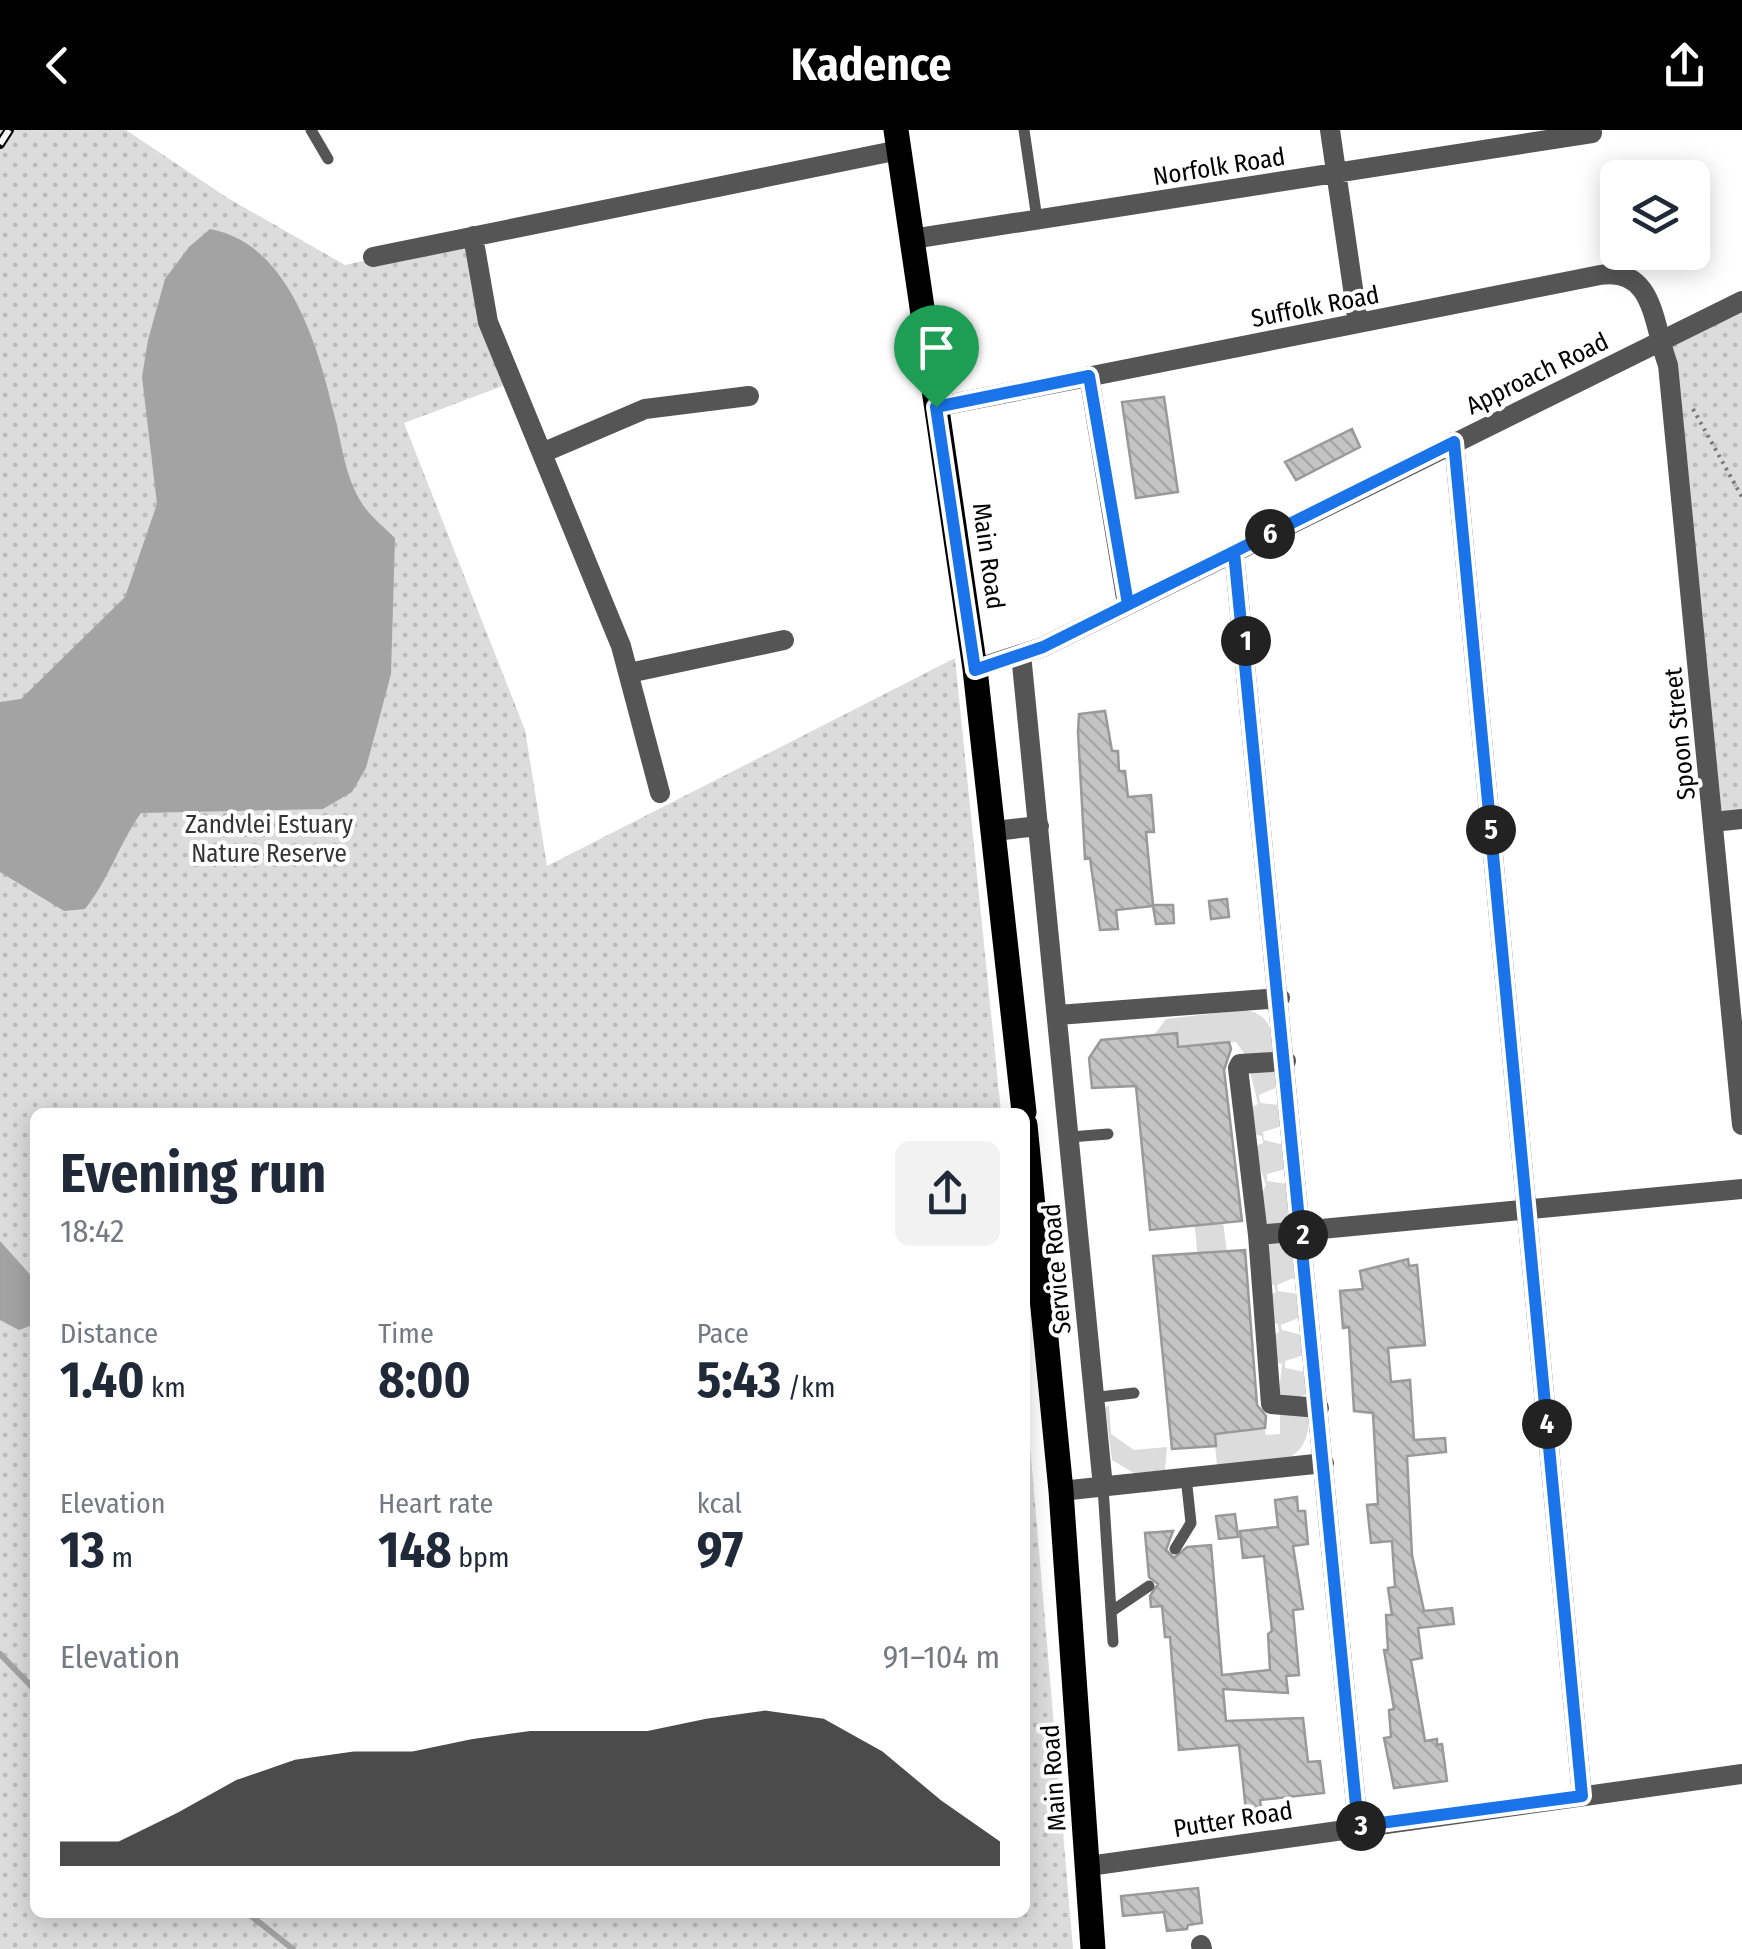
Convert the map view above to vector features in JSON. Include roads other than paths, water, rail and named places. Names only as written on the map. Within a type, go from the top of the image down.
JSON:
[{"type":"main road","name":"Main Road","points":[[898,140],[975,670],[1024,1108]]},
{"type":"main road","name":"Main Road","points":[[1030,1176],[1061,1491],[1093,1949]]},
{"type":"street","points":[[1330,130],[1358,323]]},
{"type":"street","name":"Norfolk Road","points":[[912,238],[1592,133]]},
{"type":"street","points":[[373,257],[898,140]]},
{"type":"street","points":[[473,236],[488,322],[629,673],[660,793]]},
{"type":"street","name":"Suffolk Road","points":[[936,407],[1616,272],[1641,283],[1659,341]]},
{"type":"street","name":"Approach Road","points":[[975,670],[1021,654],[1128,604],[1742,300]]},
{"type":"street","name":"Spoon Street","points":[[1659,341],[1668,365],[1742,1125]]},
{"type":"street","points":[[1089,376],[1128,604]]},
{"type":"street","points":[[542,453],[646,409],[749,396]]},
{"type":"street","points":[[1454,442],[1582,1796]]},
{"type":"street","points":[[1234,552],[1358,1826]]},
{"type":"street","points":[[629,673],[784,640]]},
{"type":"street","name":"Service Road","points":[[1021,654],[1070,1137],[1091,1398],[1103,1487]]},
{"type":"street","points":[[1713,822],[1742,819]]},
{"type":"street","points":[[994,832],[1038,826]]},
{"type":"street","points":[[1058,1015],[1280,998]]},
{"type":"street","points":[[1286,1061],[1256,1062],[1238,1068],[1265,1234],[1271,1402],[1319,1408]]},
{"type":"street","points":[[1265,1234],[1742,1190]]},
{"type":"street","points":[[1061,1491],[1324,1464]]},
{"type":"street","name":"Putter Road","points":[[1089,1866],[1742,1774]]},
{"type":"lane","points":[[310,130],[328,160]]},
{"type":"lane","points":[[1024,130],[1038,219]]},
{"type":"lane","points":[[1070,1137],[1108,1134]]},
{"type":"lane","points":[[1091,1398],[1134,1393]]},
{"type":"lane","points":[[1175,1549],[1191,1522],[1186,1477]]},
{"type":"lane","name":"Service Road","points":[[1103,1487],[1114,1642]]},
{"type":"lane","points":[[1112,1611],[1150,1586]]},
{"type":"waterway","points":[[0,1654],[30,1685]]},
{"type":"waterway","points":[[254,1918],[293,1949]]},
{"type":"railway","points":[[0,144],[9,130]]},
{"type":"park label","name":"Zandvlei Estuary Nature Reserve","points":[[269,838]]}]
